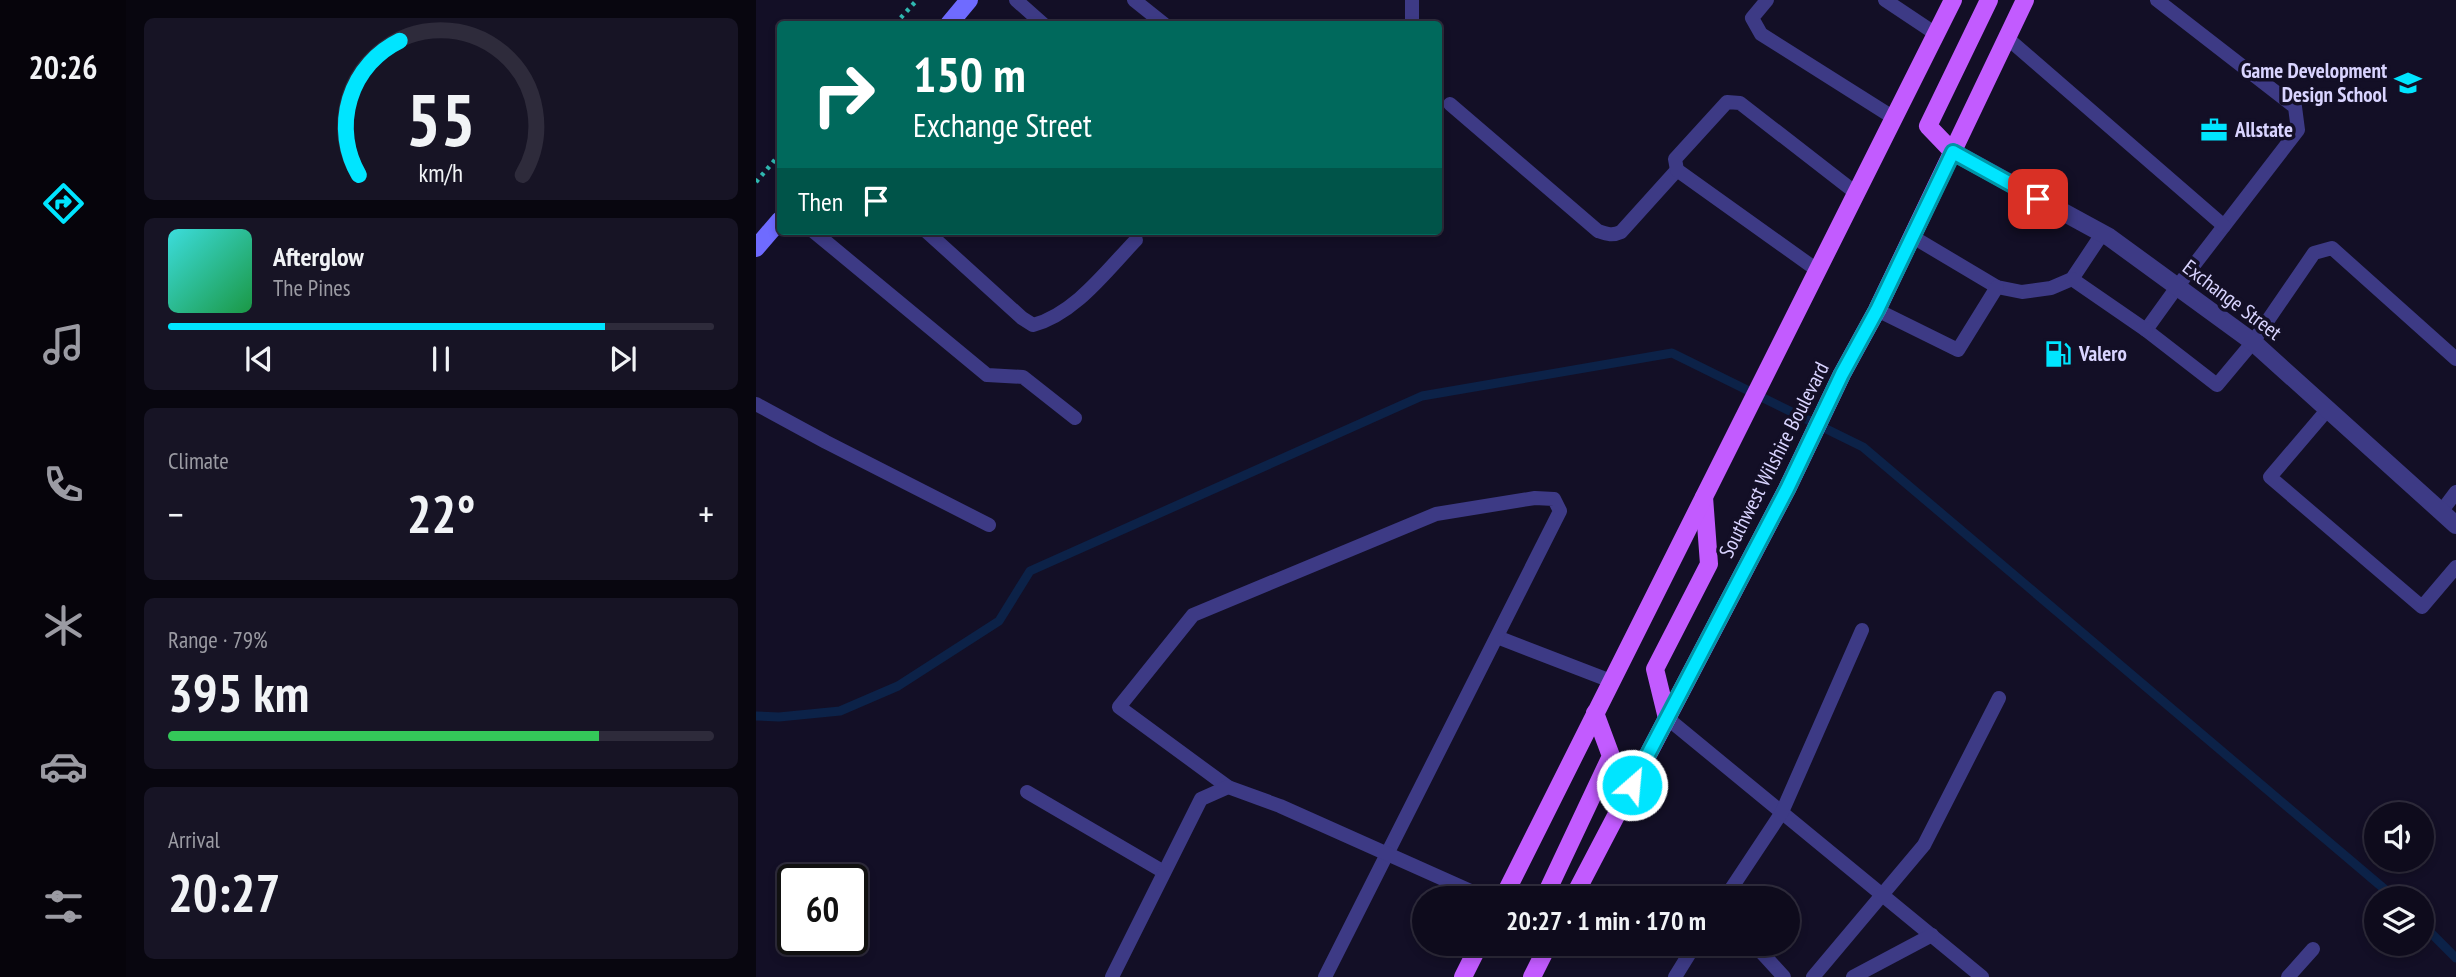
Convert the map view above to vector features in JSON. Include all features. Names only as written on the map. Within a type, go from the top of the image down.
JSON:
[{"type":"main road","points":[[1509,886],[1953,0]]},
{"type":"main road","points":[[1953,152],[1928,126],[1989,0]]},
{"type":"main road","name":"Southwest Wilshire Boulevard","points":[[1579,886],[1787,489],[1842,374],[1913,237],[2025,0]]},
{"type":"main road","points":[[1667,718],[1655,669],[1709,564],[1704,497]]},
{"type":"main road","points":[[1550,886],[1611,756],[1595,713]]},
{"type":"main road","points":[[1463,977],[1474,956]]},
{"type":"main road","points":[[1532,977],[1542,956]]},
{"type":"street","points":[[952,21],[969,0]]},
{"type":"street","name":"Exchange Street","points":[[1953,152],[2102,234],[2253,342],[2456,525]]},
{"type":"street","points":[[756,248],[777,224]]},
{"type":"lane","points":[[1016,0],[1040,21]]},
{"type":"lane","points":[[1135,0],[1160,21]]},
{"type":"lane","points":[[1412,0],[1412,21]]},
{"type":"lane","points":[[1767,0],[1752,18],[1761,34],[1894,118]]},
{"type":"lane","points":[[1885,0],[1936,34]]},
{"type":"lane","points":[[2146,330],[2298,130],[2295,107],[2157,0]]},
{"type":"lane","points":[[2006,37],[2224,226]]},
{"type":"lane","points":[[1817,270],[1677,170],[1675,159],[1727,102],[1740,103],[1856,193]]},
{"type":"lane","points":[[1450,104],[1598,231],[1606,234],[1621,232],[1677,170]]},
{"type":"lane","points":[[1913,237],[1997,287],[2022,292],[2051,288],[2072,279],[2102,234]]},
{"type":"lane","points":[[818,235],[987,375],[1023,377],[1075,418]]},
{"type":"lane","points":[[930,235],[1033,325],[1048,321],[1068,310],[1136,240]]},
{"type":"lane","points":[[2072,279],[2146,330],[2217,385],[2253,342],[2314,253],[2332,248],[2456,359]]},
{"type":"lane","points":[[1877,310],[1958,350],[1997,287]]},
{"type":"lane","points":[[756,404],[989,525]]},
{"type":"lane","points":[[2328,409],[2270,477],[2422,607],[2456,567]]},
{"type":"lane","points":[[2441,512],[2456,492]]},
{"type":"lane","points":[[1325,977],[1387,855],[1497,637],[1560,511],[1554,499],[1535,498],[1436,514],[1193,615],[1118,706],[1228,787],[1280,806],[1387,855],[1458,886]]},
{"type":"lane","points":[[1733,886],[1782,812],[1862,630]]},
{"type":"lane","points":[[1497,637],[1611,681]]},
{"type":"lane","points":[[1813,977],[1924,845],[1999,698]]},
{"type":"lane","points":[[1667,718],[1982,977]]},
{"type":"lane","points":[[1112,977],[1201,799],[1228,787]]},
{"type":"lane","points":[[1027,792],[1164,872]]},
{"type":"lane","points":[[1853,977],[1932,935]]},
{"type":"lane","points":[[2288,977],[2313,949]]},
{"type":"lane","points":[[1675,977],[1688,956]]},
{"type":"lane","points":[[1765,956],[1784,977]]},
{"type":"path","points":[[898,21],[917,0]]},
{"type":"path","points":[[756,182],[777,158]]},
{"type":"waterway","points":[[756,716],[779,717],[840,711],[898,686],[999,621],[1030,571],[1422,396],[1672,353],[1863,447],[2381,886]]},
{"type":"waterway","points":[[2434,936],[2456,958]]},
{"type":"place","name":"Game Development Design School","points":[[2408,83]]},
{"type":"place","name":"Allstate","points":[[2214,130]]},
{"type":"place","name":"Valero","points":[[2058,354]]},
{"type":"route","points":[[1632,785],[1787,489],[1953,152],[2038,199]]}]
